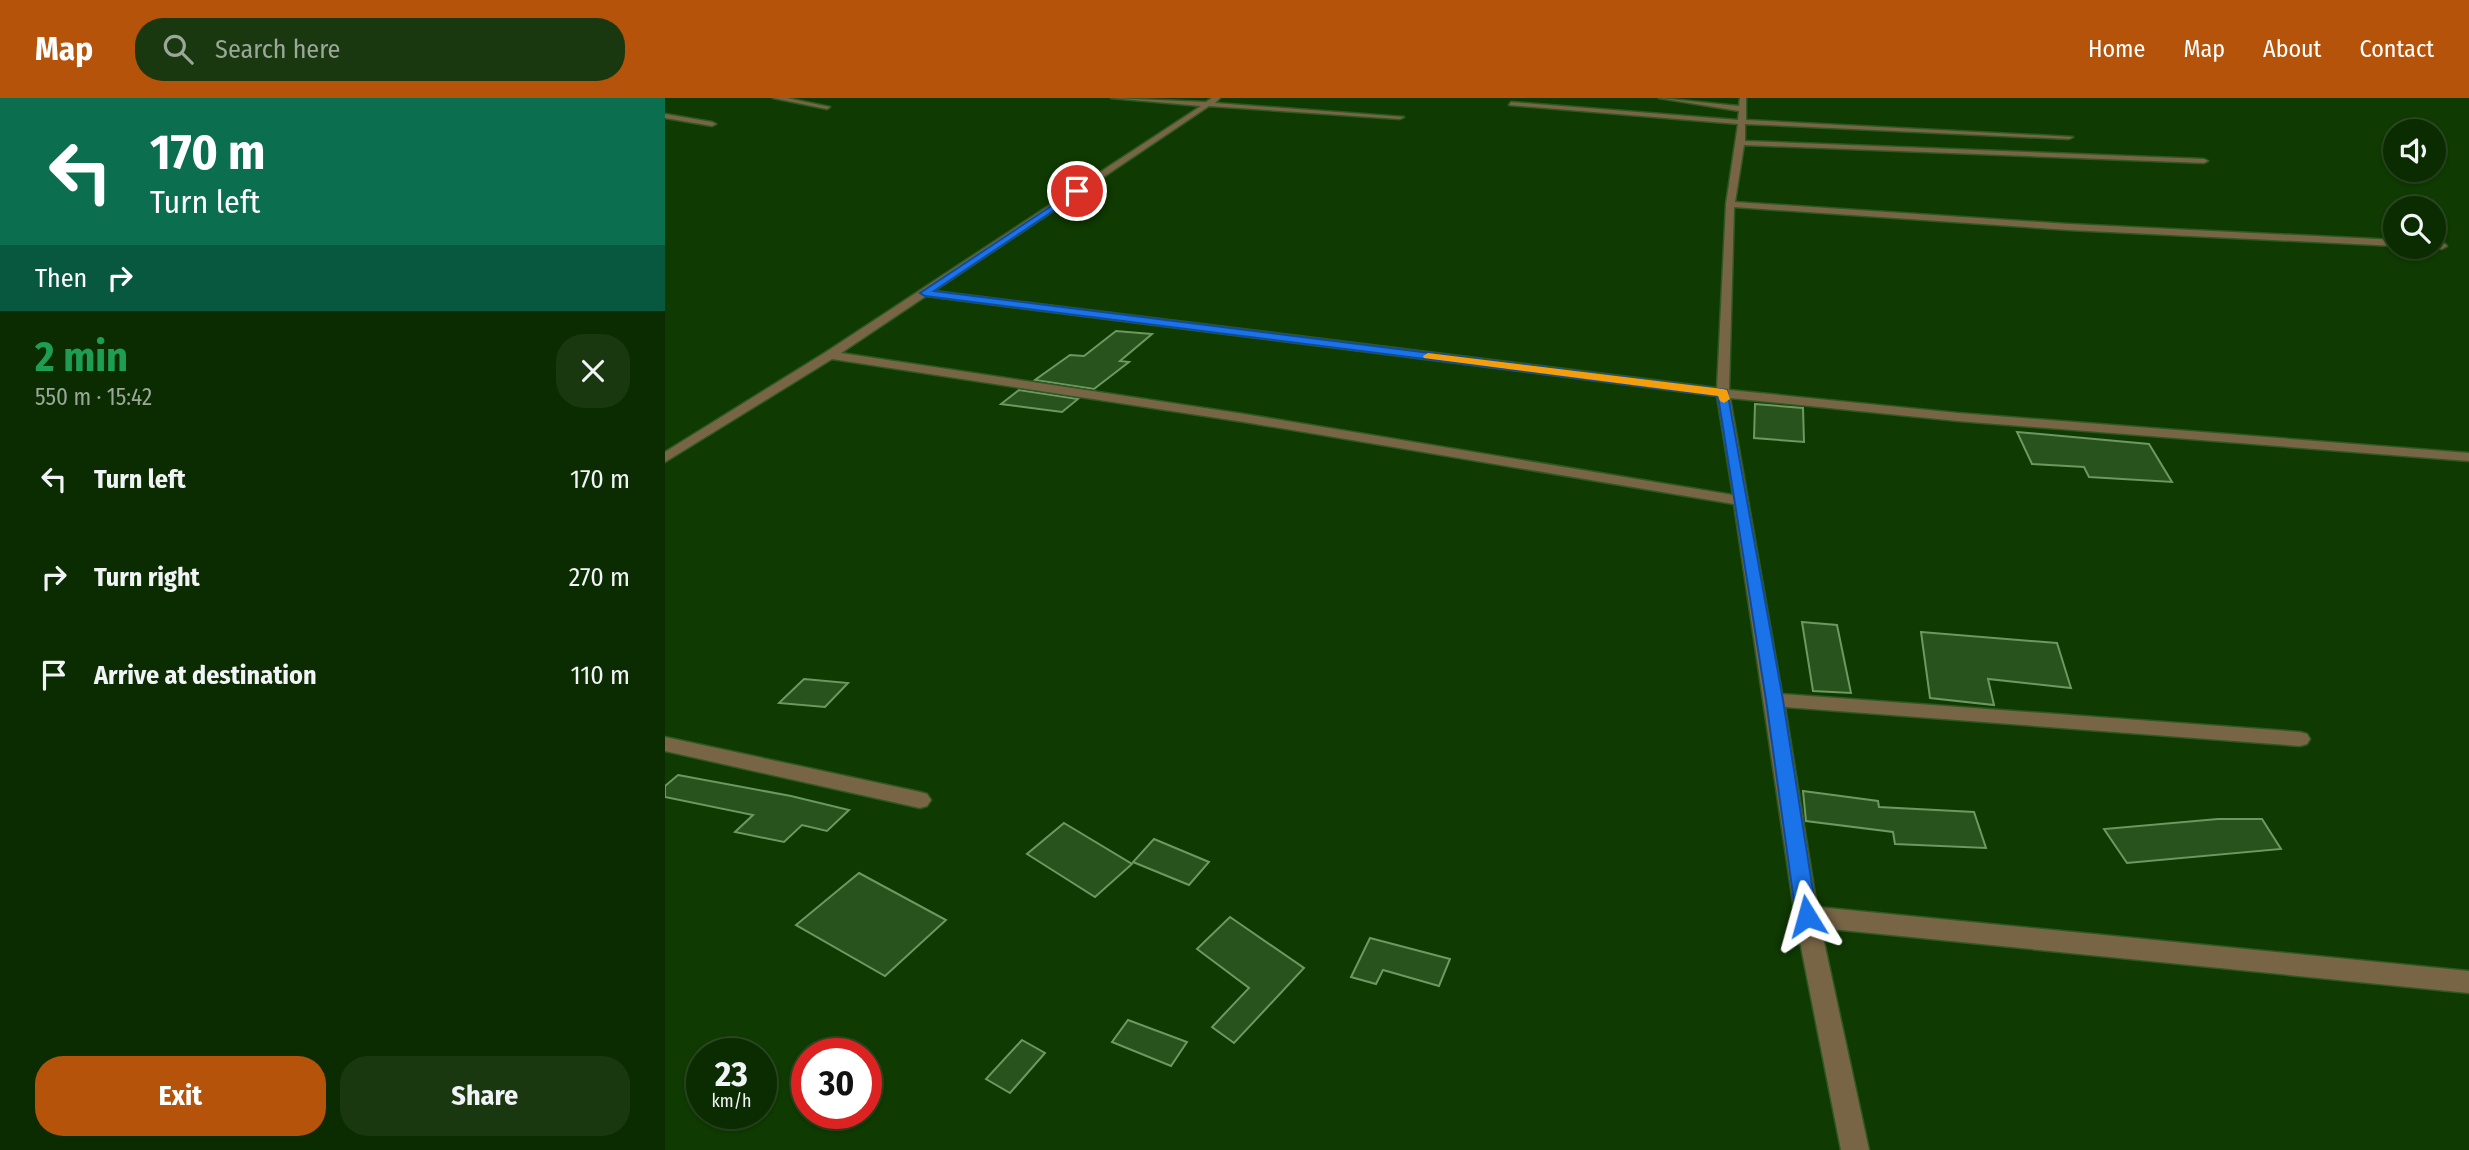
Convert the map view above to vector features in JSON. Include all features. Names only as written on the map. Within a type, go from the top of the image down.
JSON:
[{"type":"street","points":[[776,98],[827,107]]},
{"type":"street","points":[[1114,98],[1212,101],[1400,117]]},
{"type":"street","points":[[1662,98],[1743,109]]},
{"type":"street","points":[[1743,98],[1741,143],[1730,204],[1723,393],[1775,700],[1807,916],[1855,1150]]},
{"type":"street","points":[[665,458],[925,293],[1212,101]]},
{"type":"street","points":[[1511,104],[1743,122],[2069,137]]},
{"type":"street","points":[[665,116],[712,124]]},
{"type":"street","points":[[1741,143],[2204,161]]},
{"type":"street","points":[[1730,204],[2069,228],[2383,242]]},
{"type":"street","points":[[925,293],[1723,393],[1972,418],[2469,457]]},
{"type":"street","points":[[830,355],[1244,418],[1740,501]]},
{"type":"street","points":[[1775,700],[2300,739]]},
{"type":"street","points":[[665,744],[920,800]]},
{"type":"street","points":[[1807,916],[2469,982]]},
{"type":"building","points":[[1116,331],[1152,334],[1120,361],[1129,362],[1094,389],[1035,380],[1070,355],[1084,356]]},
{"type":"building","points":[[1019,390],[1078,399],[1062,412],[1001,404]]},
{"type":"building","points":[[1755,404],[1803,408],[1804,442],[1754,438]]},
{"type":"building","points":[[2017,432],[2149,444],[2172,482],[2089,477],[2084,467],[2032,464]]},
{"type":"building","points":[[1802,622],[1837,625],[1851,693],[1813,691]]},
{"type":"building","points":[[1921,632],[2057,643],[2071,688],[1988,679],[1994,705],[1930,698]]},
{"type":"building","points":[[804,679],[848,683],[825,707],[779,703]]},
{"type":"building","points":[[678,775],[849,810],[827,831],[802,825],[784,842],[735,832],[753,815],[665,797],[665,786]]},
{"type":"building","points":[[1803,791],[1878,801],[1879,807],[1974,812],[1986,848],[1895,844],[1893,832],[1806,821]]},
{"type":"building","points":[[2218,819],[2262,819],[2281,849],[2127,863],[2104,829]]},
{"type":"building","points":[[1064,823],[1132,864],[1095,897],[1027,854]]},
{"type":"building","points":[[1154,839],[1209,862],[1189,885],[1133,862]]},
{"type":"building","points":[[859,873],[946,920],[885,976],[796,925]]},
{"type":"building","points":[[1230,917],[1304,968],[1234,1043],[1212,1027],[1249,988],[1197,949]]},
{"type":"building","points":[[1370,938],[1450,959],[1439,986],[1383,970],[1376,984],[1351,977]]},
{"type":"building","points":[[1128,1020],[1187,1042],[1171,1066],[1112,1042]]},
{"type":"building","points":[[1022,1040],[1045,1053],[1010,1093],[986,1079]]},
{"type":"slow traffic","points":[[1428,356],[1723,393],[1724,399]]},
{"type":"route","points":[[1077,191],[925,293],[1723,393],[1775,700],[1807,916]]}]
